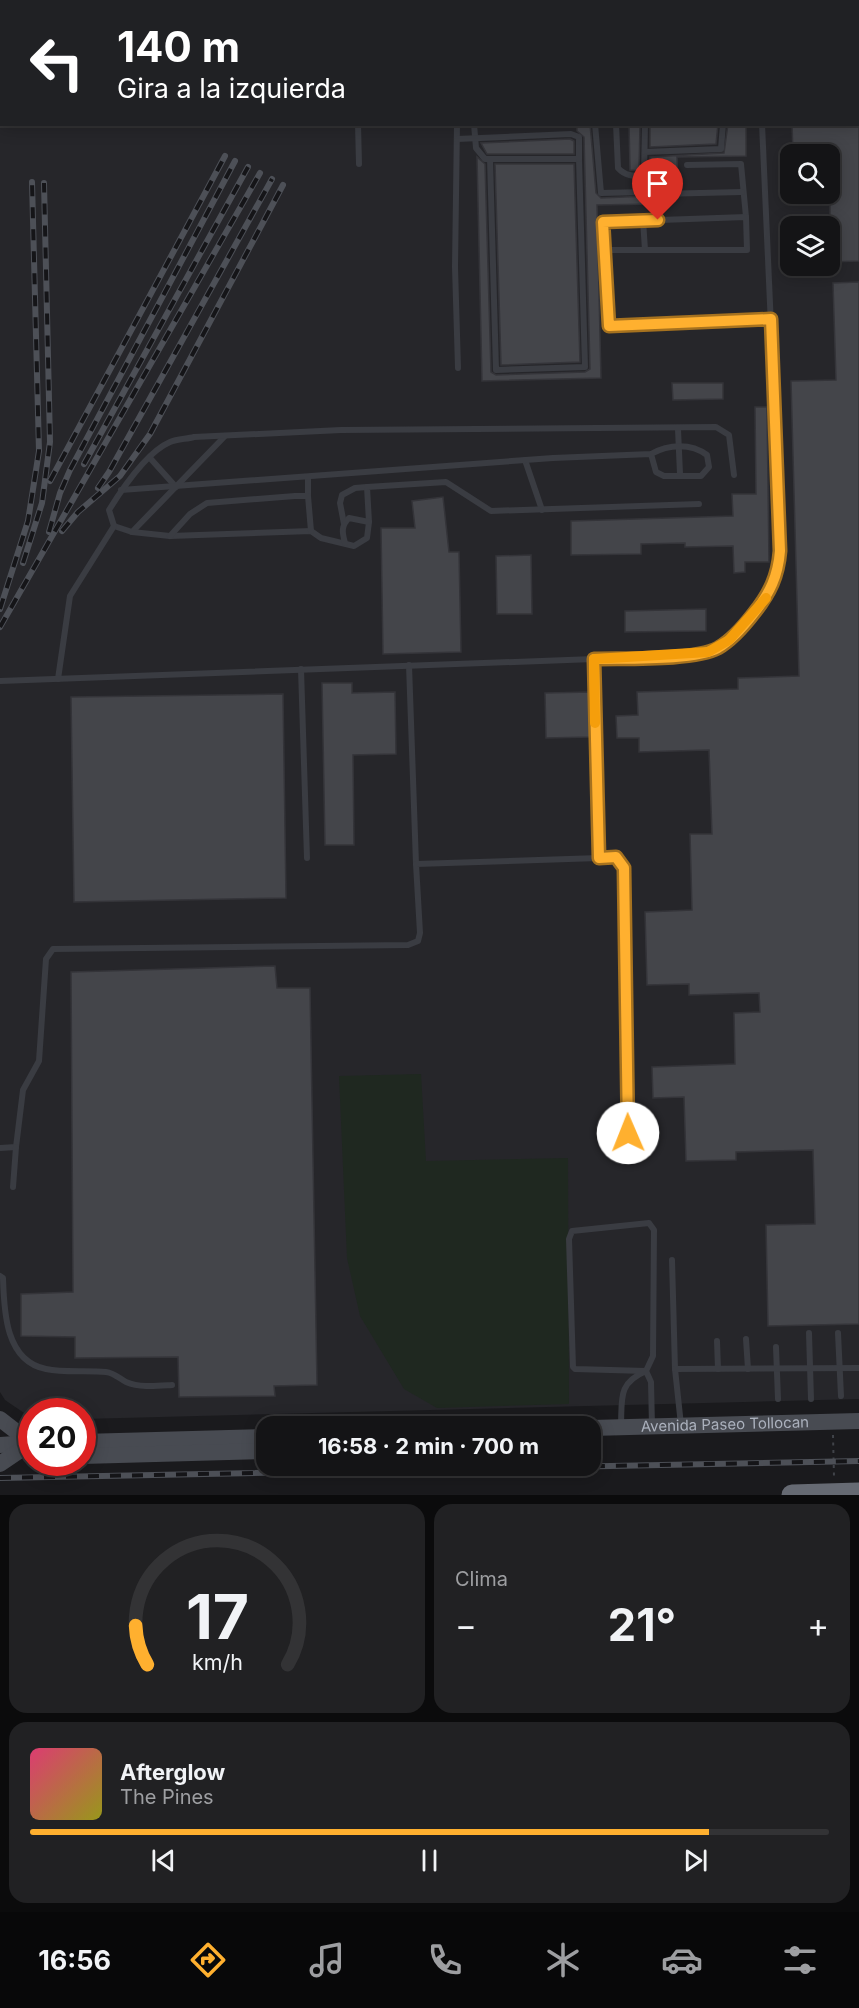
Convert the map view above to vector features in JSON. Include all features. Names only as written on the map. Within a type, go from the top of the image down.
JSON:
[{"type":"highway","points":[[792,1495],[859,1493]]},
{"type":"main road","points":[[0,1419],[18,1433]]},
{"type":"main road","name":"Avenida Paseo Tollocan","points":[[601,1428],[859,1420]]},
{"type":"main road","points":[[96,1442],[256,1437]]},
{"type":"main road","points":[[0,1444],[18,1443]]},
{"type":"main road","points":[[96,1456],[256,1451]]},
{"type":"main road","points":[[0,1464],[18,1452]]},
{"type":"main road","points":[[0,1459],[18,1458]]},
{"type":"lane","points":[[358,126],[359,164]]},
{"type":"lane","points":[[457,126],[455,267],[458,368]]},
{"type":"lane","points":[[474,126],[474,141],[479,154],[490,159],[579,159]]},
{"type":"lane","points":[[595,126],[601,193],[644,192],[645,126]]},
{"type":"lane","points":[[616,126],[618,168],[622,173],[644,176]]},
{"type":"lane","points":[[645,152],[721,149],[723,126]]},
{"type":"lane","points":[[0,681],[690,655],[719,648],[746,624],[775,582],[780,551],[762,126]]},
{"type":"lane","points":[[457,139],[572,134],[579,137],[585,366],[496,369],[490,159]]},
{"type":"lane","points":[[604,250],[747,250],[741,164],[687,165]]},
{"type":"lane","points":[[658,220],[658,194],[742,192]]},
{"type":"lane","points":[[746,217],[603,222],[609,326],[771,319]]},
{"type":"lane","points":[[644,220],[645,250]]},
{"type":"lane","points":[[58,679],[70,596],[114,526],[109,510],[121,490],[150,458],[170,441],[341,430],[716,427],[729,435],[734,475]]},
{"type":"lane","points":[[678,429],[680,474]]},
{"type":"lane","points":[[132,532],[225,436]]},
{"type":"lane","points":[[121,490],[525,460],[651,454],[661,448],[680,446],[696,447],[707,455],[709,467],[701,476],[680,474],[664,476],[656,472],[651,454]]},
{"type":"lane","points":[[150,458],[176,487]]},
{"type":"lane","points":[[525,460],[542,510]]},
{"type":"lane","points":[[308,477],[311,531]]},
{"type":"lane","points":[[345,543],[340,502],[342,495],[355,488],[446,482],[491,510],[699,504]]},
{"type":"lane","points":[[114,526],[132,532],[170,536],[311,531],[321,538],[354,546],[367,538],[369,522],[367,487]]},
{"type":"lane","points":[[170,536],[190,514],[207,503],[308,496]]},
{"type":"lane","points":[[344,524],[349,518],[355,517],[369,522]]},
{"type":"lane","points":[[594,659],[599,858]]},
{"type":"lane","points":[[13,1187],[23,1090],[39,1061],[46,959],[50,951],[408,945],[418,940],[420,933],[409,665]]},
{"type":"lane","points":[[301,669],[307,858]]},
{"type":"lane","points":[[416,864],[616,857],[624,868],[628,1133]]},
{"type":"lane","points":[[0,1148],[16,1147]]},
{"type":"lane","points":[[621,1427],[624,1389],[633,1377],[646,1371],[654,1350],[653,1227],[649,1223],[572,1231],[569,1256],[573,1367],[575,1369],[646,1371]]},
{"type":"lane","points":[[672,1260],[675,1369],[681,1426]]},
{"type":"lane","points":[[0,1276],[3,1278],[8,1329],[23,1358],[34,1365],[47,1369],[109,1372],[126,1382],[141,1386],[172,1385]]},
{"type":"lane","points":[[838,1333],[842,1396]]},
{"type":"lane","points":[[809,1334],[811,1399]]},
{"type":"lane","points":[[746,1339],[748,1369]]},
{"type":"lane","points":[[717,1341],[718,1369]]},
{"type":"lane","points":[[776,1347],[778,1399]]},
{"type":"lane","points":[[675,1369],[859,1368]]},
{"type":"lane","points":[[646,1371],[651,1382],[652,1426]]},
{"type":"path","points":[[833,1427],[834,1484]]},
{"type":"shaded area","points":[[0,126],[859,126],[859,1399],[96,1419],[96,1398],[18,1398],[18,1409],[5,1400],[0,1392]]},
{"type":"shaded area","points":[[421,1074],[426,1161],[568,1158],[569,1404],[437,1408],[404,1389],[360,1316],[347,1258],[339,1076]]},
{"type":"building","points":[[577,126],[590,126],[596,193],[601,198],[647,196],[650,157],[724,153],[728,126],[746,126],[746,156],[677,157],[678,186],[655,186],[653,204],[597,205],[601,378],[482,381],[477,157],[485,164],[491,372],[496,375],[585,372],[590,369],[584,137],[577,131]]},
{"type":"building","points":[[629,126],[640,126],[639,171],[630,170]]},
{"type":"building","points":[[650,126],[718,126],[716,144],[650,147]]},
{"type":"building","points":[[792,126],[859,126],[859,261],[840,262],[840,216],[830,216],[830,204],[840,204],[840,144],[793,144]]},
{"type":"building","points":[[570,139],[574,141],[574,154],[487,154],[481,143]]},
{"type":"building","points":[[495,164],[574,164],[580,362],[501,365]]},
{"type":"building","points":[[859,282],[859,1324],[768,1326],[766,1225],[815,1224],[813,1150],[736,1152],[736,1160],[686,1161],[684,1097],[653,1098],[652,1067],[735,1064],[734,1013],[760,1012],[759,993],[689,995],[689,984],[647,985],[645,912],[692,910],[690,834],[712,834],[709,750],[639,752],[639,738],[617,738],[616,716],[638,715],[637,692],[738,689],[738,678],[799,676],[791,381],[836,380],[833,283]]},
{"type":"building","points":[[672,383],[723,383],[723,399],[673,400]]},
{"type":"building","points":[[755,407],[767,407],[769,562],[745,562],[745,572],[734,573],[733,546],[685,547],[685,543],[641,544],[641,554],[571,555],[571,521],[733,516],[732,494],[756,494]]},
{"type":"building","points":[[443,497],[449,552],[459,552],[461,652],[383,654],[381,528],[415,528],[412,501]]},
{"type":"building","points":[[531,555],[532,614],[497,614],[496,556]]},
{"type":"building","points":[[706,609],[706,631],[625,632],[625,611]]},
{"type":"building","points":[[322,683],[352,683],[352,693],[395,692],[396,754],[353,755],[354,845],[325,845]]},
{"type":"building","points":[[590,692],[591,737],[546,738],[545,693]]},
{"type":"building","points":[[283,694],[286,898],[74,902],[71,697]]},
{"type":"building","points":[[275,966],[277,988],[310,988],[317,1385],[274,1386],[275,1396],[179,1397],[178,1357],[75,1358],[75,1337],[21,1336],[21,1294],[73,1292],[71,972]]},
{"type":"railway","points":[[50,481],[225,156]]},
{"type":"railway","points":[[49,532],[60,493],[70,470],[235,161]]},
{"type":"railway","points":[[84,464],[248,167]]},
{"type":"railway","points":[[0,627],[260,173]]},
{"type":"railway","points":[[98,488],[272,179]]},
{"type":"railway","points":[[0,609],[28,521],[39,451],[32,182]]},
{"type":"railway","points":[[23,563],[42,503],[50,442],[44,183]]},
{"type":"railway","points":[[62,531],[78,512],[120,476],[150,434],[283,185]]},
{"type":"railway","points":[[0,1478],[859,1461]]},
{"type":"slow traffic","points":[[595,723],[594,659],[690,655],[708,652],[719,648],[729,640],[746,624],[766,598]]},
{"type":"route","points":[[628,1133],[624,868],[620,859],[616,857],[599,858],[594,659],[690,655],[719,648],[746,624],[763,603],[779,570],[780,551],[771,319],[609,326],[603,222],[658,220]]}]
